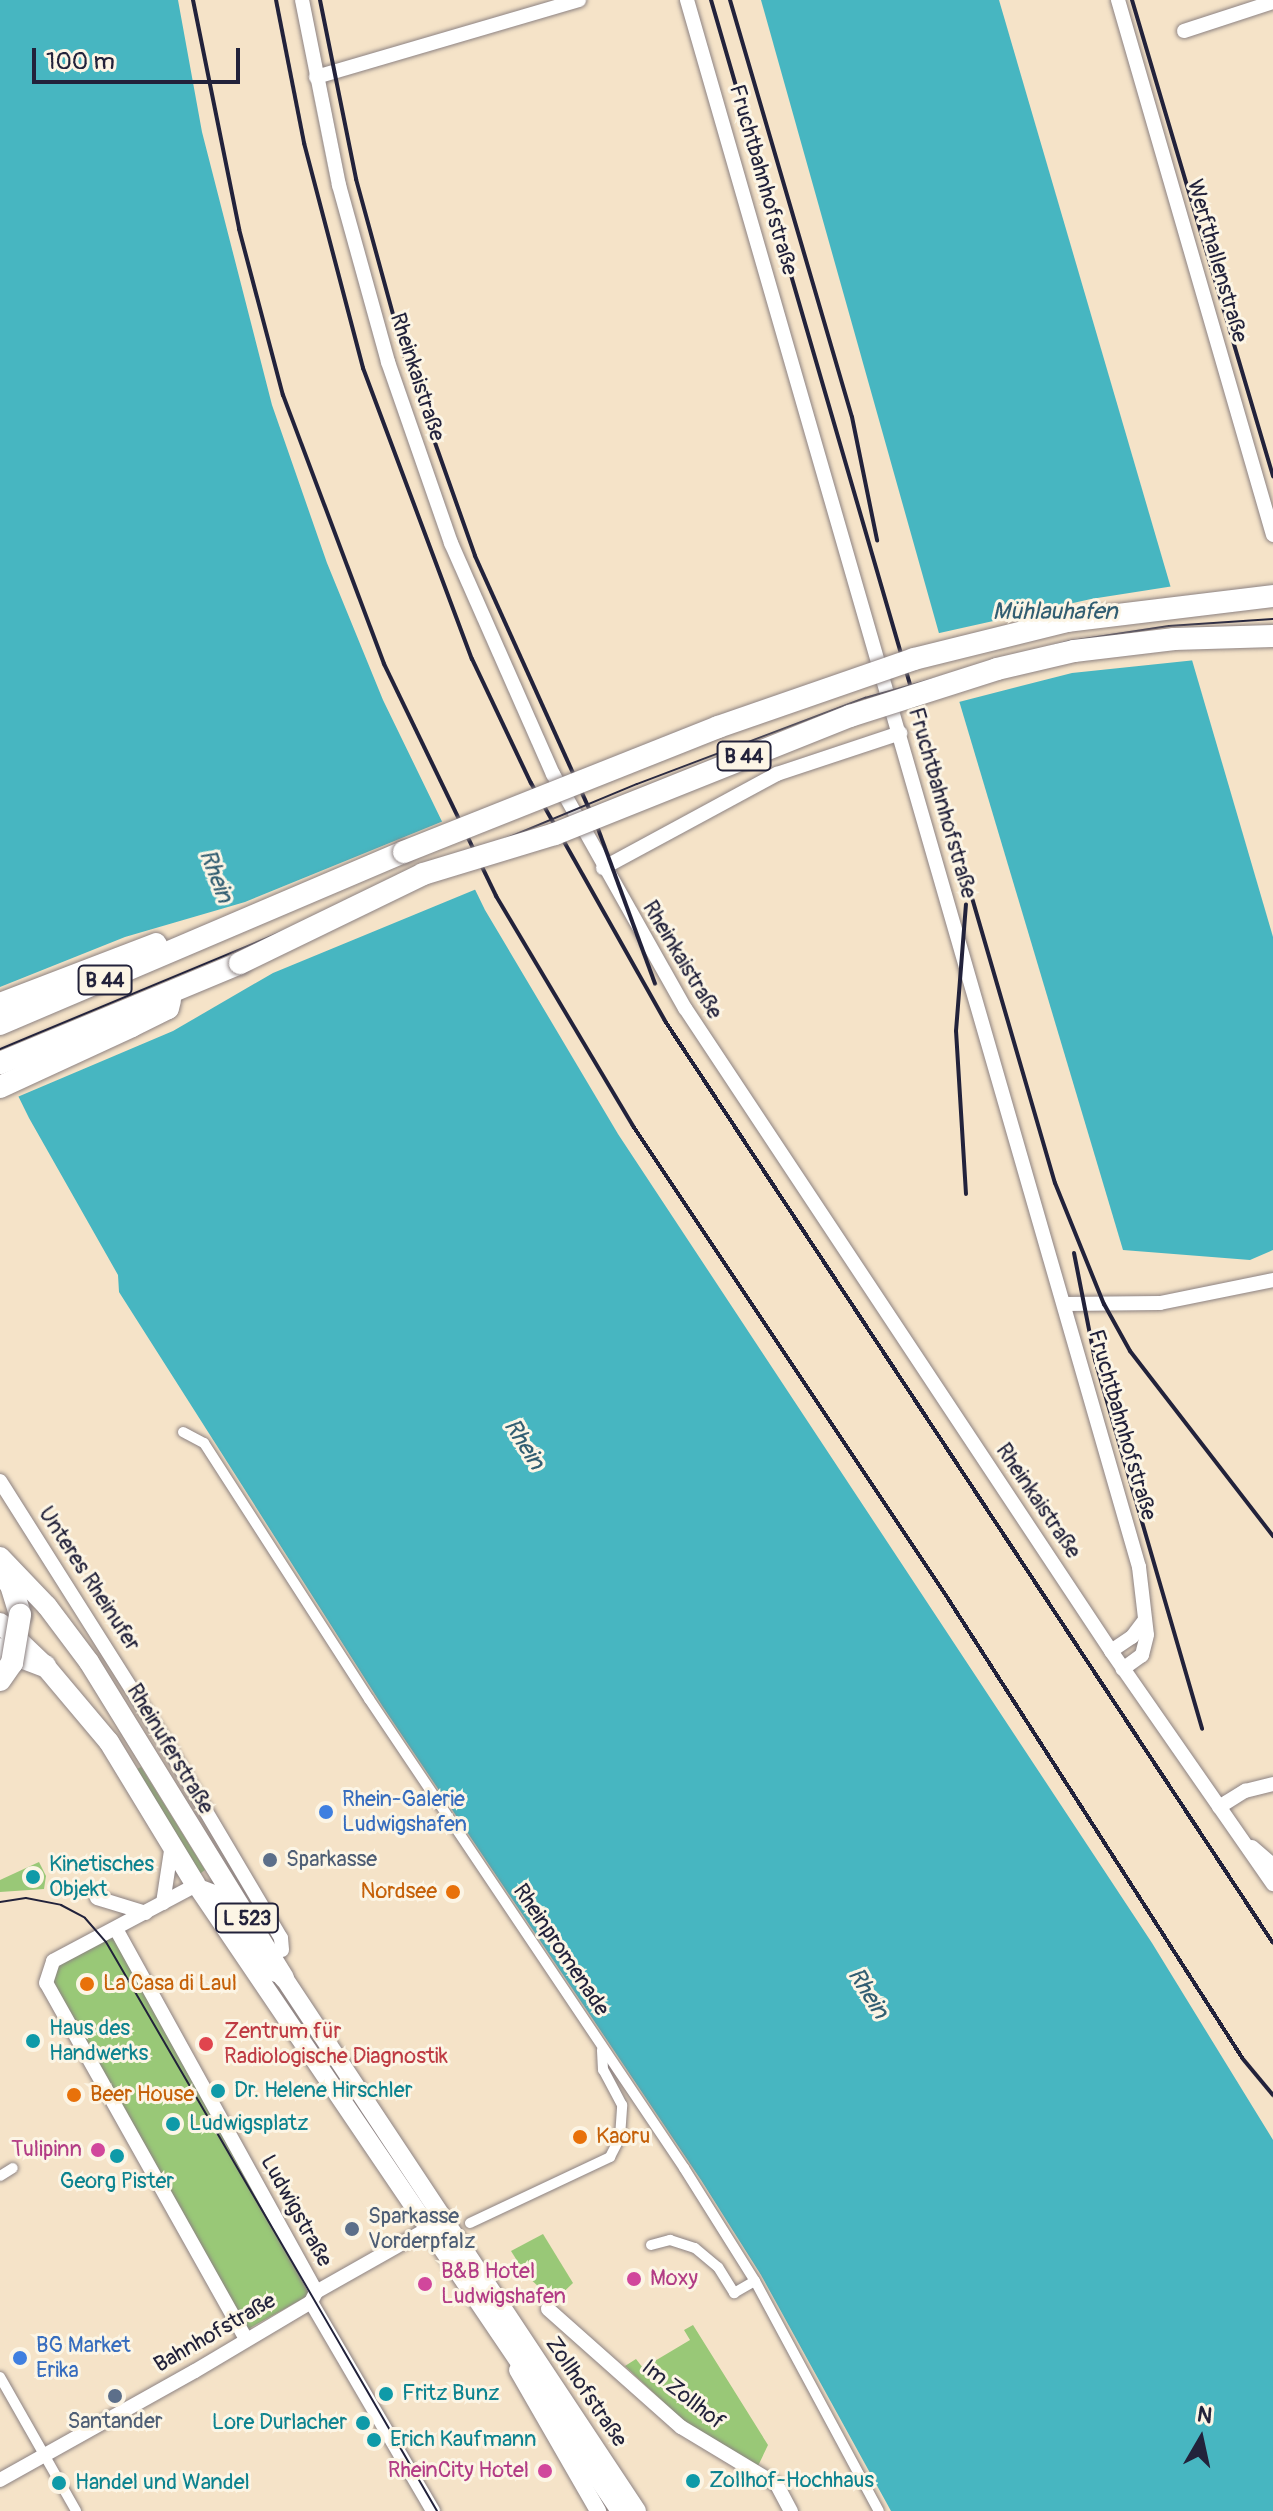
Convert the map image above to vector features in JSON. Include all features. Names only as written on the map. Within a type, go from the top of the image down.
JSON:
[{"type":"highway","name":"B 44","points":[[0,1024],[213,936],[345,876],[789,700],[914,659],[1067,621],[1273,596]]},
{"type":"highway","name":"B 44","points":[[0,1063],[173,991],[423,874],[555,834],[796,737],[953,683],[1074,651],[1174,639],[1273,636]]},
{"type":"highway","points":[[0,1004],[149,946],[213,936]]},
{"type":"highway","points":[[0,1087],[168,1008],[173,991]]},
{"type":"highway","points":[[0,1571],[10,1619],[12,1663],[0,1680]]},
{"type":"highway","points":[[0,1649],[45,1666]]},
{"type":"main road","name":"Rheinuferstraße","points":[[0,1557],[68,1632],[438,2223]]},
{"type":"main road","name":"Rheinuferstraße","points":[[10,1619],[109,1742],[196,1885],[438,2223]]},
{"type":"main road","name":"Zollhofstraße","points":[[438,2223],[509,2336],[637,2511]]},
{"type":"main road","name":"L 523","points":[[509,2336],[620,2511]]},
{"type":"street","name":"Rheinkaistraße","points":[[302,0],[316,77],[364,284],[421,463],[489,635],[603,868],[685,1008],[1123,1669],[1273,1884]]},
{"type":"street","points":[[316,77],[579,0]]},
{"type":"street","name":"Fruchtbahnhofstraße","points":[[687,0],[1139,1567],[1145,1620],[1142,1655],[1123,1669]]},
{"type":"street","name":"Werfthallenstraße","points":[[1118,0],[1273,535]]},
{"type":"street","points":[[1184,31],[1273,2]]},
{"type":"street","points":[[603,868],[777,774],[900,733]]},
{"type":"street","points":[[1064,1304],[1160,1303],[1273,1280]]},
{"type":"street","name":"Rheinpromenade","points":[[183,1432],[204,1443],[755,2281],[879,2511]]},
{"type":"street","name":"Unteres Rheinufer","points":[[0,1481],[165,1742],[281,1938],[282,1950]]},
{"type":"street","points":[[1111,1651],[1132,1637],[1145,1620]]},
{"type":"street","points":[[1219,1807],[1245,1791],[1273,1784]]},
{"type":"street","name":"Rheinkaistraße","points":[[1243,1839],[1273,1865]]},
{"type":"street","points":[[163,1903],[172,1844]]},
{"type":"street","points":[[196,1885],[53,1961],[47,1990],[246,2339]]},
{"type":"street","name":"Rheinuferstraße","points":[[196,1885],[214,1892],[267,1972],[284,1978]]},
{"type":"street","points":[[97,1898],[146,1913]]},
{"type":"street","name":"Ludwigstraße","points":[[116,1929],[313,2297],[433,2511]]},
{"type":"street","points":[[470,2223],[610,2157],[620,2137],[623,2114],[619,2095],[603,2070],[602,2046]]},
{"type":"street","points":[[0,2176],[13,2168]]},
{"type":"street","name":"Bahnhofstraße","points":[[0,2480],[195,2371],[438,2223]]},
{"type":"street","points":[[651,2245],[670,2240],[695,2248],[713,2262],[734,2293],[755,2281]]},
{"type":"street","name":"Im Zollhof","points":[[548,2309],[681,2427],[777,2485],[791,2511]]},
{"type":"street","name":"Zollhofstraße","points":[[509,2336],[598,2511]]},
{"type":"street","points":[[0,2377],[76,2511]]},
{"type":"green space","points":[[141,1767],[205,1870],[198,1875],[135,1770]]},
{"type":"green space","points":[[39,1862],[46,1876],[44,1889],[0,1892],[0,1880]]},
{"type":"green space","name":"Ludwigsplatz","points":[[116,1929],[317,2291],[246,2330],[45,1968]]},
{"type":"green space","points":[[543,2234],[573,2283],[554,2301],[526,2275],[511,2251]]},
{"type":"green space","points":[[693,2325],[768,2445],[758,2466],[687,2424],[625,2366],[636,2359],[643,2368],[690,2340],[684,2330]]},
{"type":"water","name":"Rhein","points":[[0,0],[178,0],[202,132],[272,405],[327,563],[383,700],[485,910],[618,1134],[1152,1943],[1273,2140],[1273,2511],[891,2511],[761,2275],[701,2180],[383,1707],[119,1292],[118,1275],[29,1118],[0,1059]]},
{"type":"water","name":"Mühlauhafen","points":[[761,0],[999,0],[1273,937],[1273,1250],[1250,1260],[1123,1250],[940,637]]},
{"type":"pier","points":[[1174,586],[1196,660],[1072,673],[955,703],[935,634],[1091,599]]},
{"type":"pier","points":[[446,820],[479,888],[273,973],[173,1031],[15,1098],[0,1068],[0,987],[125,937],[245,902]]},
{"type":"tram line","points":[[0,1049],[637,784],[865,698],[1071,641],[1169,626],[1273,619]]},
{"type":"tram line","points":[[0,1902],[26,1898],[61,1905],[85,1918],[106,1942],[437,2511]]},
{"type":"railway","points":[[193,0],[239,229],[283,395],[384,664],[496,896],[633,1126],[945,1594],[1243,2059],[1273,2095]]},
{"type":"railway","points":[[276,0],[304,143],[363,368],[472,659],[531,783],[665,1021],[1273,1943]]},
{"type":"railway","points":[[320,0],[356,179],[405,358],[475,556],[597,826],[655,984]]},
{"type":"railway","points":[[711,0],[1055,1183],[1104,1304],[1130,1351],[1273,1536]]},
{"type":"railway","points":[[730,0],[852,417],[877,540]]},
{"type":"railway","points":[[1132,0],[1273,477]]},
{"type":"railway","points":[[966,904],[956,1031],[966,1194]]},
{"type":"railway","points":[[1074,1253],[1095,1360],[1202,1729]]},
{"type":"place","name":"Rhein-Galerie Ludwigshafen","points":[[326,1812]]},
{"type":"place","name":"Sparkasse","points":[[270,1860]]},
{"type":"place","name":"Kinetisches Objekt","points":[[33,1877]]},
{"type":"place","name":"Nordsee","points":[[453,1892]]},
{"type":"place","name":"La Casa di Laul","points":[[87,1984]]},
{"type":"place","name":"Haus des Handwerks","points":[[33,2041]]},
{"type":"place","name":"Zentrum für Radiologische Diagnostik","points":[[206,2044]]},
{"type":"place","name":"Dr. Helene Hirschler","points":[[218,2091]]},
{"type":"place","name":"Beer House","points":[[74,2095]]},
{"type":"place","name":"Ludwigsplatz","points":[[173,2124]]},
{"type":"place","name":"Kaoru","points":[[580,2137]]},
{"type":"place","name":"Tulipinn","points":[[98,2150]]},
{"type":"place","name":"Georg Pister","points":[[117,2156]]},
{"type":"place","name":"Sparkasse Vorderpfalz","points":[[352,2229]]},
{"type":"place","name":"Moxy","points":[[634,2279]]},
{"type":"place","name":"B&B Hotel Ludwigshafen","points":[[425,2284]]},
{"type":"place","name":"BG Market Erika","points":[[20,2358]]},
{"type":"place","name":"Fritz Bunz","points":[[386,2394]]},
{"type":"place","name":"Santander","points":[[115,2396]]},
{"type":"place","name":"Lore Durlacher","points":[[363,2423]]},
{"type":"place","name":"Erich Kaufmann","points":[[374,2440]]},
{"type":"place","name":"RheinCity Hotel","points":[[545,2471]]},
{"type":"place","name":"Zollhof-Hochhaus","points":[[693,2481]]},
{"type":"place","name":"Handel und Wandel","points":[[59,2483]]}]
